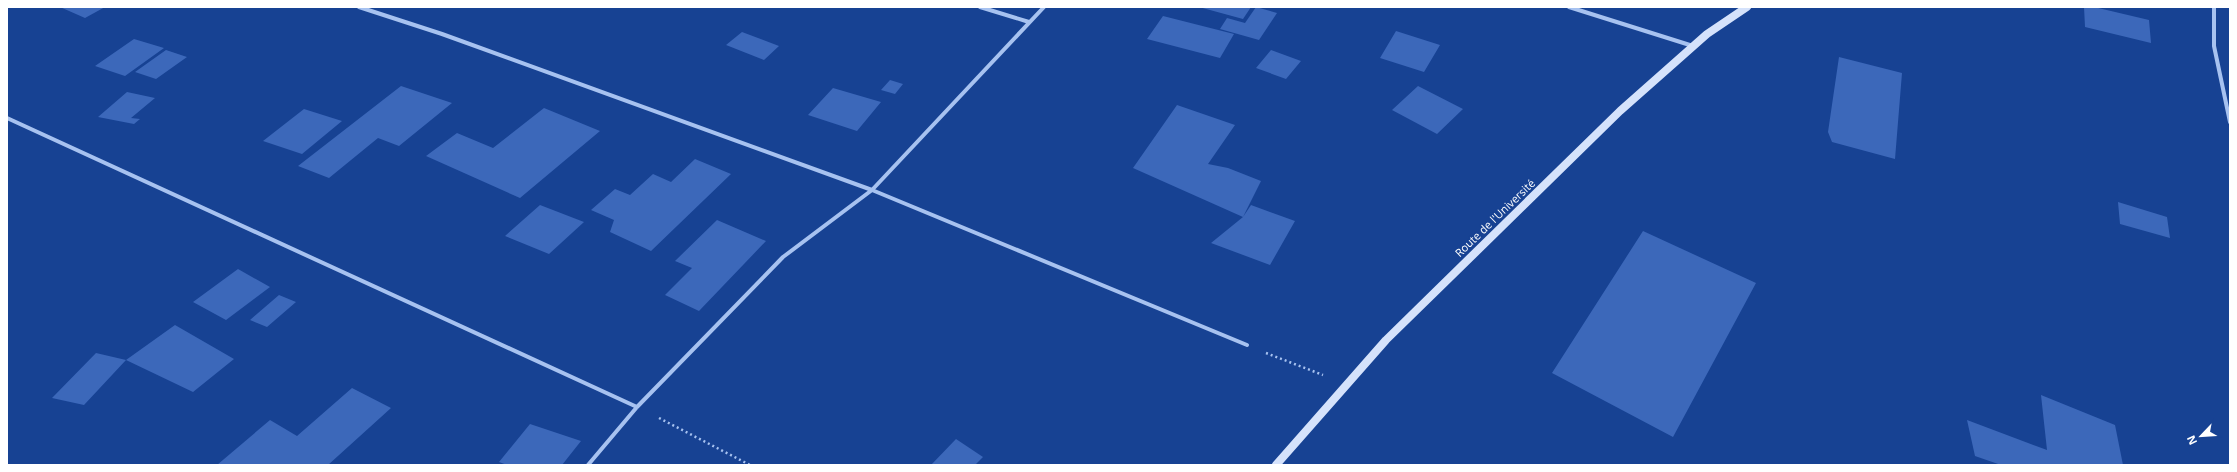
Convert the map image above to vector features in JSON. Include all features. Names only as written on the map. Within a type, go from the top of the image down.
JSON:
[{"type":"street","points":[[359,7],[442,34],[496,55],[872,190],[1247,345]]},
{"type":"street","points":[[980,7],[1029,22]]},
{"type":"street","points":[[588,465],[637,407],[783,257],[872,190],[1044,7]]},
{"type":"street","points":[[1569,7],[1693,46]]},
{"type":"street","name":"Route de l'Université","points":[[1276,465],[1386,340],[1620,111],[1693,46],[1747,7]]},
{"type":"street","points":[[2214,7],[2214,46],[2230,122]]},
{"type":"street","points":[[7,118],[637,407]]},
{"type":"path","points":[[1247,345],[1347,384]]},
{"type":"path","points":[[637,407],[750,465]]},
{"type":"building","points":[[60,7],[105,7],[85,18]]},
{"type":"building","points":[[1199,7],[1251,7],[1243,19]]},
{"type":"building","points":[[1256,7],[1277,13],[1259,40],[1220,29],[1227,18],[1245,23]]},
{"type":"building","points":[[2084,7],[2094,7],[2149,20],[2151,43],[2085,27]]},
{"type":"building","points":[[1163,16],[1234,34],[1220,58],[1147,39]]},
{"type":"building","points":[[1396,31],[1440,45],[1424,72],[1380,58]]},
{"type":"building","points":[[742,32],[779,46],[764,60],[726,45]]},
{"type":"building","points":[[134,39],[164,48],[125,76],[95,66]]},
{"type":"building","points":[[166,50],[187,57],[156,79],[135,72]]},
{"type":"building","points":[[1271,50],[1301,61],[1286,79],[1256,68]]},
{"type":"building","points":[[1839,57],[1902,73],[1895,159],[1832,142],[1828,132]]},
{"type":"building","points":[[890,80],[903,84],[895,94],[881,90]]},
{"type":"building","points":[[401,86],[452,103],[399,146],[378,138],[329,178],[298,166]]},
{"type":"building","points":[[1418,86],[1463,109],[1437,134],[1392,110]]},
{"type":"building","points":[[833,88],[881,102],[857,131],[808,115]]},
{"type":"building","points":[[127,92],[155,98],[131,118],[140,119],[134,124],[98,117]]},
{"type":"building","points":[[1177,105],[1235,125],[1208,164],[1228,168],[1261,181],[1243,217],[1133,168]]},
{"type":"building","points":[[544,108],[600,131],[520,198],[426,156],[457,133],[493,148]]},
{"type":"building","points":[[304,109],[342,121],[302,154],[263,141]]},
{"type":"building","points":[[695,159],[731,174],[651,251],[610,232],[614,220],[591,210],[615,189],[630,195],[653,174],[671,182]]},
{"type":"building","points":[[2118,202],[2167,217],[2170,238],[2120,224]]},
{"type":"building","points":[[540,205],[584,222],[549,254],[505,236]]},
{"type":"building","points":[[1251,205],[1295,221],[1270,265],[1211,243],[1243,217]]},
{"type":"building","points":[[717,220],[766,241],[699,311],[665,295],[692,268],[675,261]]},
{"type":"building","points":[[1643,231],[1756,283],[1673,437],[1552,373]]},
{"type":"building","points":[[238,269],[270,287],[226,320],[193,302]]},
{"type":"building","points":[[279,295],[296,302],[267,327],[250,320]]},
{"type":"building","points":[[175,325],[234,359],[193,392],[126,360]]},
{"type":"building","points":[[96,353],[126,360],[84,405],[52,398]]},
{"type":"building","points":[[352,388],[391,408],[328,465],[217,465],[270,420],[297,436]]},
{"type":"building","points":[[2041,395],[2115,425],[2123,465],[2001,465],[1975,456],[1967,420],[2047,450]]},
{"type":"building","points":[[530,424],[581,441],[562,465],[507,465],[499,462]]},
{"type":"building","points":[[956,439],[983,457],[975,465],[931,465]]}]
